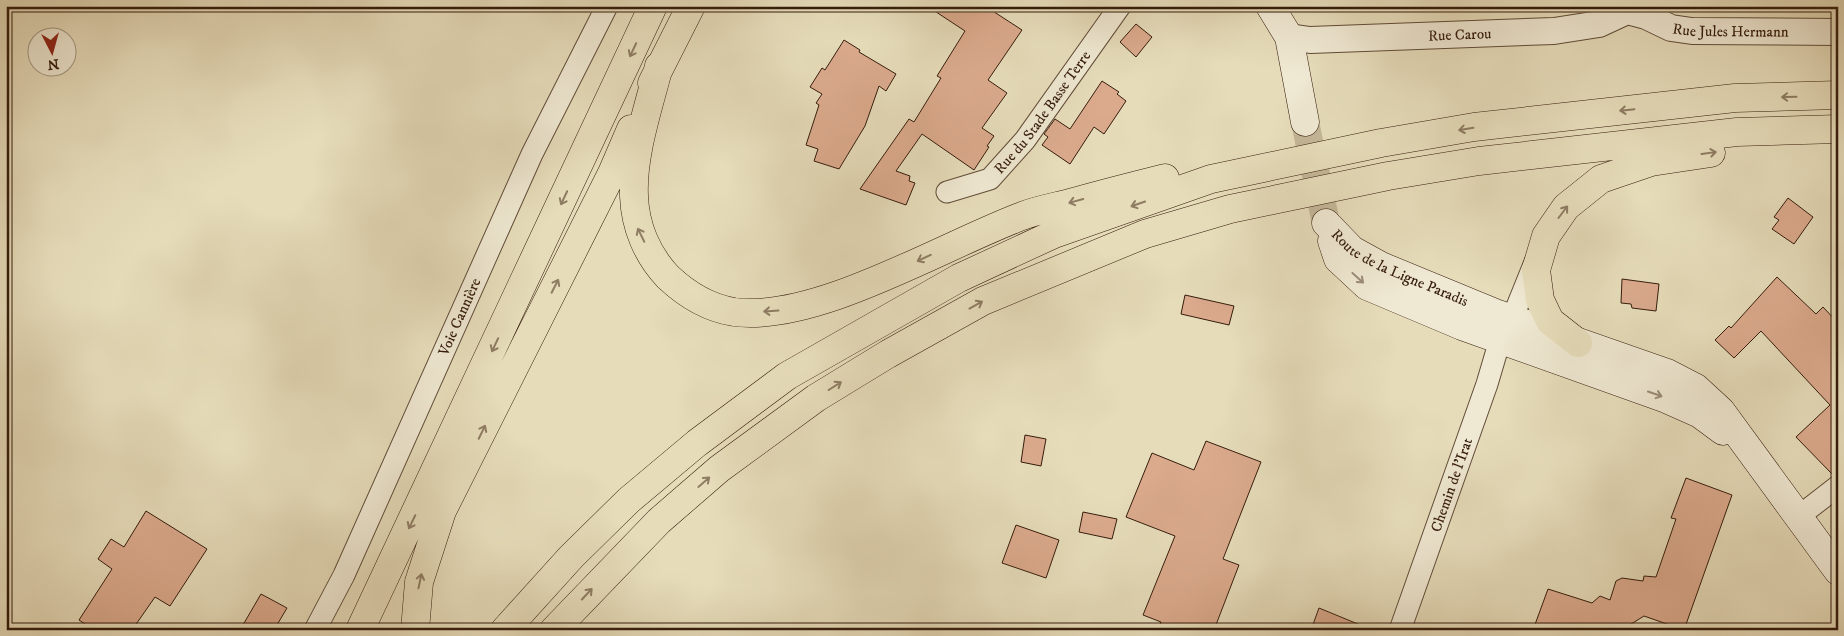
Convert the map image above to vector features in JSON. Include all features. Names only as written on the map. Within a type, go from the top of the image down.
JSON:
[{"type":"highway","points":[[360,630],[653,6]]},
{"type":"highway","points":[[415,630],[419,582],[442,511],[612,173],[659,66],[691,6]]},
{"type":"highway","points":[[659,66],[635,166],[634,195],[638,232],[662,270],[680,288],[701,301],[734,312],[774,312],[819,301],[881,278],[964,239],[1024,215],[1150,182],[1327,149],[1381,143]]},
{"type":"highway","points":[[504,630],[571,557],[629,500],[698,442],[787,376],[959,278],[1054,234],[1212,179],[1381,143],[1474,127],[1735,98],[1838,95]]},
{"type":"highway","points":[[554,630],[659,521],[719,469],[816,398],[888,354],[983,301],[1145,234],[1230,209],[1388,176],[1479,161],[1737,132],[1838,129]]},
{"type":"highway","points":[[1578,343],[1550,320],[1540,300],[1536,270],[1546,236],[1566,206],[1602,179],[1651,162],[1740,149],[1838,142]]},
{"type":"main road","points":[[1270,6],[1290,37],[1305,122]]},
{"type":"main road","name":"Route de la Ligne Paradis","points":[[1749,449],[1700,414],[1506,330],[1381,266],[1352,250],[1326,223],[1338,259],[1367,286],[1404,304],[1506,330],[1578,343],[1667,373],[1696,388],[1720,411],[1749,449],[1838,571]]},
{"type":"main road","points":[[1506,330],[1615,367],[1667,373]]},
{"type":"street","name":"Voie Cannière","points":[[315,630],[344,575],[532,154],[608,6]]},
{"type":"street","name":"Rue du Stade Basse Terre","points":[[947,192],[990,179],[1025,140],[1120,6]]},
{"type":"street","name":"Rue Carou","points":[[1290,37],[1310,40],[1554,31],[1599,24],[1628,8]]},
{"type":"street","name":"Rue Jules Hermann","points":[[1628,8],[1671,28],[1692,31],[1838,32]]},
{"type":"street","name":"Chemin de l'Irat","points":[[1400,630],[1506,330],[1546,236]]},
{"type":"street","points":[[1798,517],[1838,486]]},
{"type":"building","points":[[927,6],[985,6],[1022,30],[988,80],[1007,93],[982,128],[994,136],[974,170],[922,134],[896,171],[910,176],[909,181],[915,183],[906,205],[860,189],[909,119],[914,122],[941,78],[937,76],[965,31]]},
{"type":"building","points":[[1136,24],[1152,37],[1136,57],[1120,42]]},
{"type":"building","points":[[844,40],[860,50],[859,52],[896,74],[886,91],[879,86],[865,126],[839,169],[814,161],[818,149],[806,145],[819,105],[816,103],[822,94],[810,87],[822,68],[825,70]]},
{"type":"building","points":[[1102,81],[1119,92],[1117,94],[1126,101],[1104,134],[1094,127],[1070,164],[1042,145],[1048,137],[1044,134],[1055,119],[1070,129]]},
{"type":"building","points":[[1788,198],[1813,217],[1794,244],[1772,229],[1779,220],[1774,217]]},
{"type":"building","points":[[1777,277],[1816,314],[1823,307],[1838,323],[1838,474],[1833,475],[1796,437],[1830,405],[1761,331],[1734,358],[1715,340],[1729,326],[1731,328]]},
{"type":"building","points":[[1622,279],[1659,284],[1656,311],[1632,308],[1631,304],[1621,303]]},
{"type":"building","points":[[1185,295],[1234,306],[1229,325],[1181,314]]},
{"type":"building","points":[[1025,435],[1046,439],[1041,466],[1021,462]]},
{"type":"building","points":[[1206,441],[1261,462],[1223,559],[1239,565],[1214,630],[1158,630],[1161,622],[1143,615],[1175,536],[1126,517],[1152,453],[1194,470]]},
{"type":"building","points":[[1686,478],[1732,495],[1684,630],[1644,616],[1628,626],[1627,630],[1533,630],[1548,589],[1592,603],[1600,596],[1610,600],[1616,581],[1622,578],[1643,581],[1644,576],[1656,577],[1676,519],[1671,518]]},
{"type":"building","points":[[146,511],[207,549],[170,606],[155,597],[132,630],[94,630],[79,620],[112,569],[98,559],[111,539],[124,547]]},
{"type":"building","points":[[1083,512],[1117,519],[1112,539],[1079,532]]},
{"type":"building","points":[[1016,525],[1059,540],[1046,578],[1002,563]]},
{"type":"building","points":[[261,594],[287,608],[274,630],[240,630]]},
{"type":"building","points":[[1319,608],[1370,629],[1370,630],[1311,630]]},
{"type":"tunnel","points":[[1305,122],[1326,223]]}]
